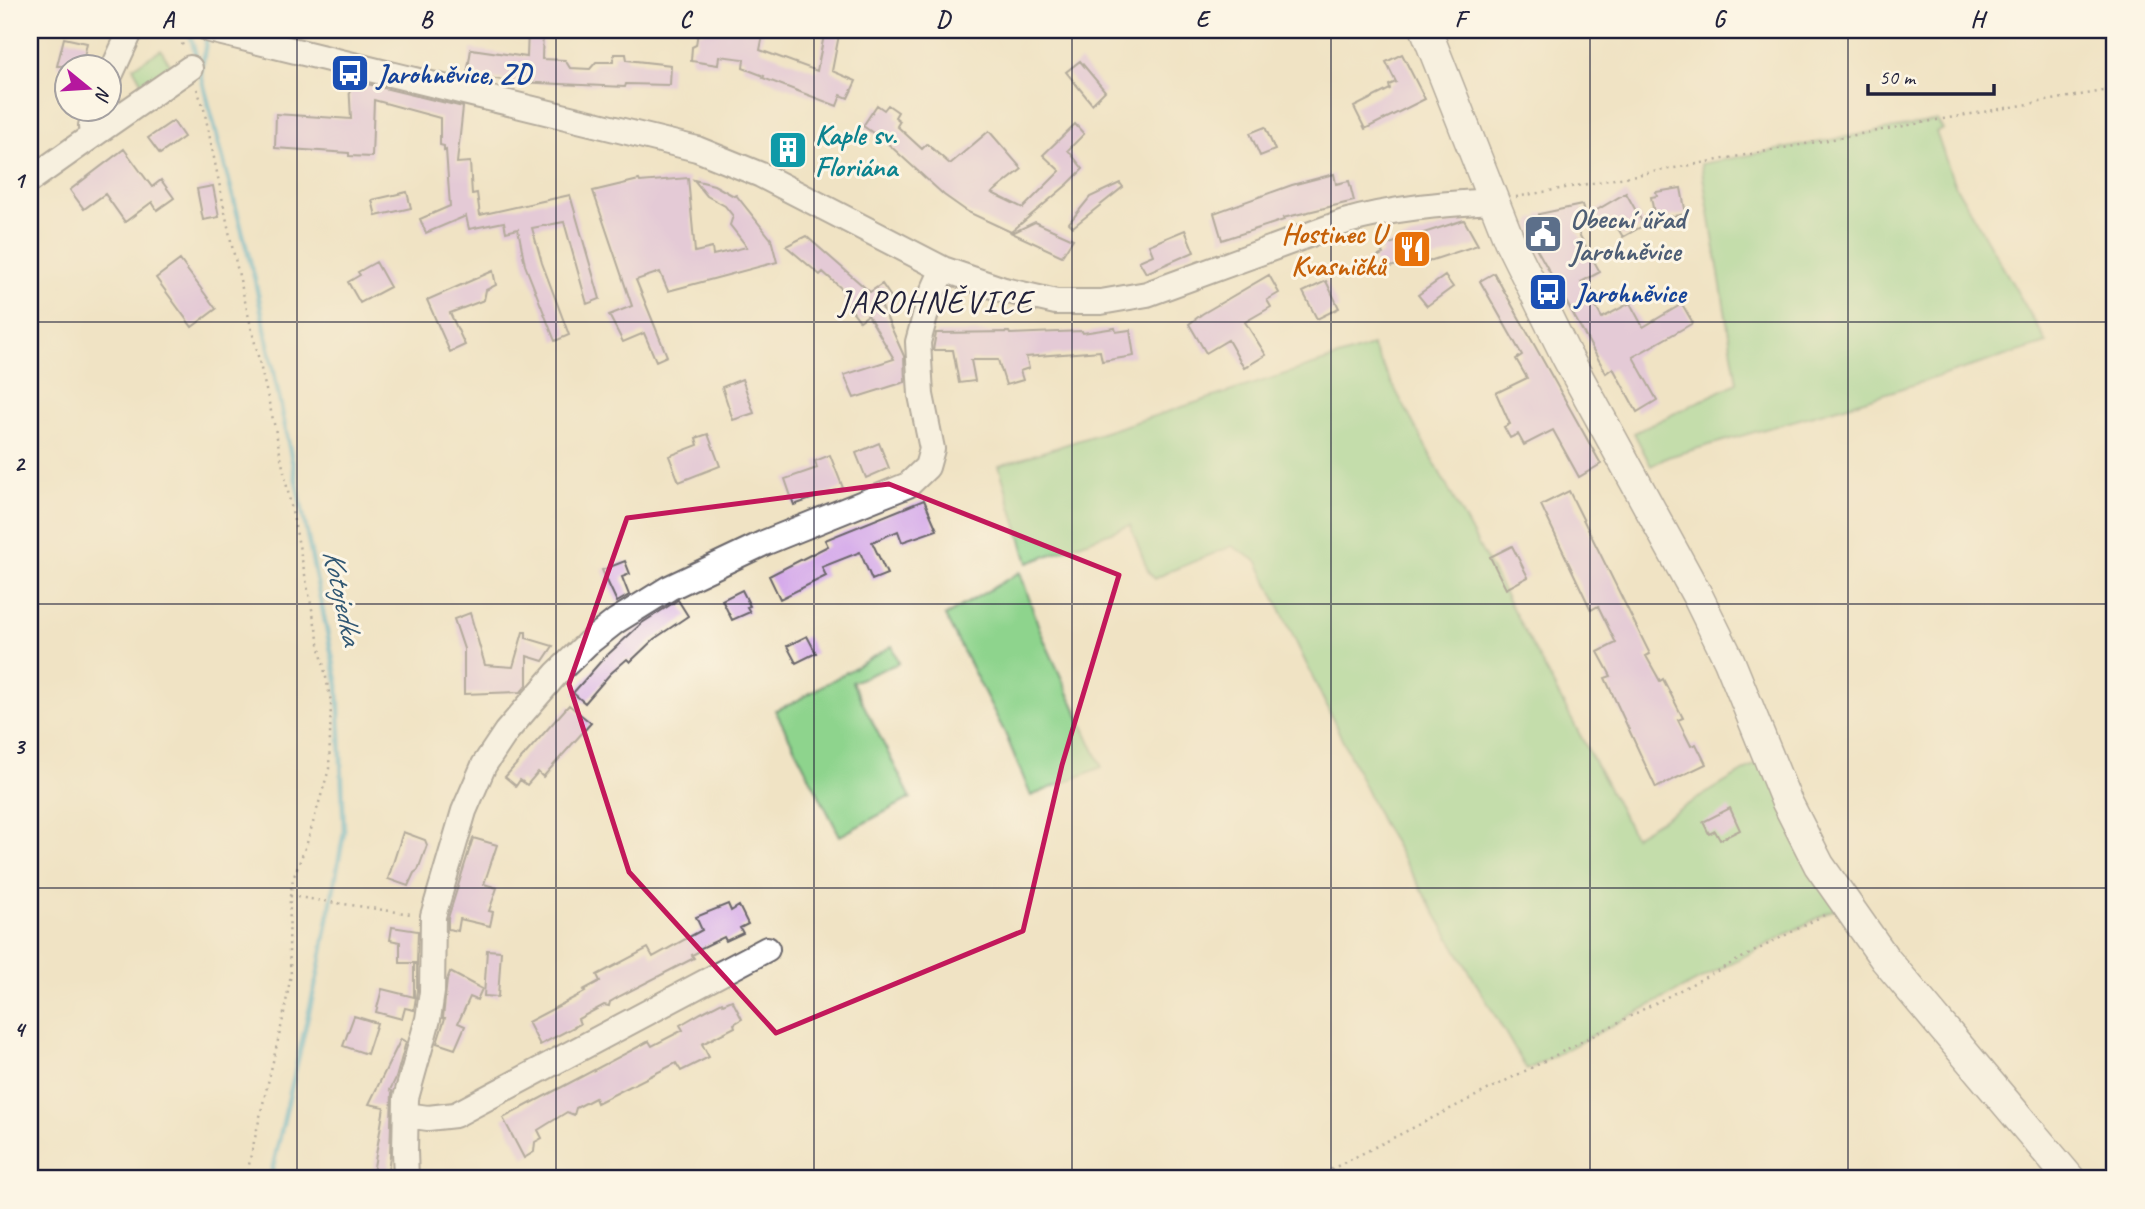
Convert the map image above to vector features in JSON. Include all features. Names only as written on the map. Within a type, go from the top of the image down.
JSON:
[{"type":"main road","points":[[1426,30],[1492,201],[1540,306],[1655,515],[1729,660],[1786,800],[1819,865],[1885,960],[2070,1179]]},
{"type":"street","points":[[121,52],[131,30]]},
{"type":"street","points":[[211,30],[249,36],[697,149],[761,175],[943,269],[977,282],[1056,302],[1125,299],[1167,288],[1292,240],[1367,215],[1419,206],[1492,201]]},
{"type":"street","points":[[30,180],[190,68]]},
{"type":"street","points":[[92,122],[92,136]]},
{"type":"street","points":[[406,1179],[405,1115],[432,992],[433,916],[464,811],[484,765],[506,732],[557,673],[615,621],[669,588],[764,543],[908,485],[927,467],[932,449],[921,395],[918,342],[930,298],[943,269]]},
{"type":"street","points":[[405,1115],[428,1118],[455,1115],[767,949]]},
{"type":"path","points":[[178,30],[204,109],[232,246],[275,428],[331,702],[329,769],[307,843],[293,879],[290,896],[291,974],[284,1019],[247,1179]]},
{"type":"path","points":[[1492,201],[2115,89]]},
{"type":"path","points":[[290,896],[433,916]]},
{"type":"path","points":[[1312,1179],[1844,904]]},
{"type":"highlighted area","points":[[889,484],[1119,575],[1062,765],[1023,931],[776,1033],[629,872],[569,684],[627,518]]},
{"type":"green space","points":[[161,50],[171,66],[142,83],[133,67]]},
{"type":"green space","points":[[1937,120],[1943,130],[1936,132],[1954,183],[2047,343],[1845,406],[1668,457],[1651,466],[1634,433],[1737,383],[1701,164]]},
{"type":"green space","points":[[1372,346],[1634,836],[1768,757],[1844,904],[1527,1070],[1381,821],[1258,562],[1232,546],[1155,579],[1148,571],[1130,525],[1028,563],[999,466]]},
{"type":"green space","points":[[1020,572],[1041,633],[1102,767],[1031,796],[1005,733],[945,616]]},
{"type":"green space","points":[[892,646],[899,663],[852,682],[911,798],[840,836],[775,710],[791,704]]},
{"type":"building","points":[[528,30],[543,30],[542,59],[565,60],[570,68],[590,69],[596,62],[613,62],[614,54],[626,54],[627,60],[671,65],[670,85],[626,84],[625,87],[517,82],[467,75],[471,49],[527,57]]},
{"type":"building","points":[[703,30],[764,30],[760,50],[817,71],[825,30],[840,30],[832,71],[856,81],[848,98],[841,95],[837,106],[743,68],[744,59],[719,56],[718,65],[691,61],[692,47],[696,45],[698,32],[703,33]]},
{"type":"building","points":[[64,38],[87,43],[85,52],[60,52]]},
{"type":"building","points":[[1402,54],[1425,99],[1365,129],[1354,107],[1390,89],[1389,85],[1396,82],[1386,62]]},
{"type":"building","points":[[1080,61],[1105,91],[1092,104],[1066,72]]},
{"type":"building","points":[[349,82],[359,82],[463,107],[457,163],[470,162],[472,194],[477,193],[480,215],[570,195],[600,299],[587,304],[564,222],[532,228],[569,335],[555,341],[525,265],[518,229],[506,232],[504,222],[469,229],[466,216],[426,233],[420,219],[450,206],[446,150],[440,145],[440,118],[374,100],[372,157],[275,148],[276,114],[351,119]]},
{"type":"building","points":[[877,105],[884,110],[888,105],[898,112],[895,117],[900,121],[897,126],[922,149],[927,144],[950,164],[989,131],[1022,169],[992,193],[1023,208],[1060,171],[1043,155],[1075,124],[1084,134],[1068,150],[1083,169],[1011,232],[968,212],[944,195],[886,142],[863,126]]},
{"type":"building","points":[[173,121],[184,137],[160,154],[148,138]]},
{"type":"building","points":[[1265,127],[1275,150],[1260,156],[1250,133]]},
{"type":"building","points":[[124,149],[152,187],[161,180],[174,198],[157,210],[152,202],[125,222],[105,194],[84,209],[70,190]]},
{"type":"building","points":[[1334,174],[1336,184],[1349,181],[1354,201],[1283,218],[1284,220],[1222,240],[1214,213],[1292,185]]},
{"type":"building","points":[[688,178],[695,252],[712,248],[713,255],[747,247],[730,225],[733,216],[725,206],[707,196],[694,180],[736,195],[771,239],[777,262],[668,291],[660,272],[636,280],[667,356],[656,361],[644,333],[623,342],[609,315],[632,306],[593,191],[639,180]]},
{"type":"building","points":[[1120,183],[1123,187],[1073,227],[1069,223],[1090,197]]},
{"type":"building","points":[[213,186],[219,217],[203,220],[197,189]]},
{"type":"building","points":[[1681,188],[1686,214],[1655,219],[1651,197],[1657,196],[1656,192]]},
{"type":"building","points":[[407,192],[411,208],[376,216],[372,200]]},
{"type":"building","points":[[1626,193],[1644,225],[1623,237],[1612,219],[1603,225],[1601,221],[1575,227],[1600,272],[1581,282],[1602,318],[1630,303],[1643,327],[1682,304],[1693,323],[1633,357],[1657,400],[1637,412],[1613,368],[1606,373],[1529,235],[1532,233],[1529,226],[1532,219],[1539,218],[1539,214],[1582,205],[1585,217]]},
{"type":"building","name":"Hostinec U Kvasničků","points":[[1464,220],[1478,245],[1408,268],[1406,262],[1378,271],[1374,258],[1383,254],[1380,247]]},
{"type":"building","points":[[1035,222],[1073,239],[1062,256],[1012,233]]},
{"type":"building","points":[[1185,230],[1194,252],[1146,273],[1139,261],[1153,255],[1149,245]]},
{"type":"building","points":[[806,236],[870,292],[882,284],[891,297],[881,305],[904,356],[905,382],[854,398],[844,375],[894,359],[868,315],[860,321],[844,300],[843,290],[823,272],[820,275],[786,246]]},
{"type":"building","points":[[180,260],[216,309],[192,327],[156,278]]},
{"type":"building","points":[[376,262],[390,287],[360,303],[348,282],[360,275],[358,272]]},
{"type":"building","points":[[493,271],[496,285],[486,290],[484,300],[450,313],[465,345],[450,352],[427,300]]},
{"type":"building","points":[[1494,273],[1601,464],[1579,477],[1553,430],[1524,445],[1518,434],[1510,438],[1504,427],[1510,424],[1496,393],[1527,378],[1516,359],[1522,355],[1480,281]]},
{"type":"building","points":[[1269,275],[1279,293],[1267,300],[1271,307],[1245,322],[1266,355],[1244,368],[1228,340],[1206,353],[1189,324]]},
{"type":"building","points":[[1445,276],[1453,287],[1427,306],[1418,295]]},
{"type":"building","points":[[1326,281],[1339,308],[1317,319],[1303,292]]},
{"type":"building","points":[[1115,328],[1116,332],[1130,330],[1134,356],[1102,361],[1100,351],[1026,357],[1029,368],[1020,371],[1023,380],[1006,385],[998,360],[971,360],[975,381],[959,383],[953,350],[933,350],[936,333],[1083,333]]},
{"type":"building","points":[[742,379],[754,413],[733,420],[722,387]]},
{"type":"building","points":[[708,434],[720,466],[679,482],[669,456],[698,445],[696,438]]},
{"type":"building","points":[[879,443],[889,468],[866,478],[856,453]]},
{"type":"building","points":[[830,455],[843,488],[794,505],[785,479],[817,468],[815,461]]},
{"type":"building","points":[[1569,491],[1650,654],[1646,656],[1660,681],[1663,679],[1683,718],[1678,720],[1691,746],[1696,744],[1706,764],[1656,788],[1605,678],[1611,676],[1598,652],[1616,643],[1598,606],[1591,610],[1541,505]]},
{"type":"building","points":[[924,500],[937,530],[902,542],[898,531],[872,542],[887,574],[872,580],[860,552],[822,567],[826,576],[780,599],[769,576],[828,546],[825,540]]},
{"type":"building","points":[[1512,546],[1528,577],[1506,589],[1490,557]]},
{"type":"building","points":[[625,561],[630,574],[622,577],[629,595],[617,602],[602,570]]},
{"type":"building","points":[[742,590],[750,612],[732,620],[722,600]]},
{"type":"building","points":[[678,600],[688,616],[654,639],[630,662],[627,659],[585,703],[573,693],[602,660],[642,623]]},
{"type":"building","points":[[470,613],[485,665],[513,667],[523,632],[526,632],[526,638],[553,646],[543,661],[527,656],[527,685],[521,692],[464,694],[464,649],[454,619]]},
{"type":"building","points":[[807,636],[816,653],[796,663],[787,646]]},
{"type":"building","points":[[569,705],[591,723],[543,777],[538,772],[527,785],[520,780],[516,786],[505,777]]},
{"type":"building","points":[[1730,808],[1740,830],[1720,840],[1715,831],[1709,834],[1703,822]]},
{"type":"building","points":[[403,832],[425,840],[427,845],[418,870],[408,886],[388,879]]},
{"type":"building","points":[[473,838],[497,845],[484,884],[497,888],[489,911],[493,912],[490,926],[460,919],[458,931],[448,929],[448,918]]},
{"type":"building","points":[[728,904],[731,911],[739,906],[748,924],[740,928],[743,933],[726,941],[724,937],[699,949],[700,951],[692,955],[694,958],[620,996],[610,1002],[609,1006],[604,1005],[578,1019],[580,1024],[540,1045],[528,1022],[585,992],[583,990],[600,981],[597,975],[648,948],[653,957],[702,930],[696,917]]},
{"type":"building","points":[[392,927],[418,931],[417,963],[400,963],[400,942],[390,940]]},
{"type":"building","points":[[487,950],[501,951],[498,997],[484,996]]},
{"type":"building","points":[[414,964],[417,964],[417,991],[414,1010],[405,1008],[402,1019],[376,1012],[382,989],[414,997]]},
{"type":"building","points":[[450,972],[482,989],[477,1000],[470,997],[458,1023],[465,1026],[455,1049],[437,1043],[445,1018],[447,980]]},
{"type":"building","points":[[732,1000],[742,1019],[734,1024],[735,1027],[702,1044],[709,1057],[681,1071],[676,1063],[597,1103],[595,1098],[576,1108],[574,1115],[567,1112],[538,1130],[542,1138],[535,1142],[534,1152],[524,1158],[503,1118],[649,1041],[652,1046],[683,1030],[680,1025],[722,1002],[723,1004]]},
{"type":"building","points":[[354,1016],[377,1023],[367,1054],[343,1046]]},
{"type":"building","points":[[401,1039],[406,1042],[390,1090],[390,1156],[387,1179],[372,1179],[384,1107],[369,1104]]},
{"type":"waterway","name":"Kotojedka","points":[[189,30],[255,280],[338,685],[344,832],[318,973],[270,1179]]},
{"type":"waterway","points":[[201,72],[207,36]]},
{"type":"place","name":"Jarohněvice, ZD","points":[[350,73]]},
{"type":"place","name":"Kaple sv. Floriána","points":[[788,150]]},
{"type":"place","name":"Obecní úřad Jarohněvice","points":[[1543,234]]},
{"type":"place","name":"Hostinec U Kvasničků","points":[[1412,249]]},
{"type":"place","name":"Jarohněvice","points":[[1548,292]]},
{"type":"district","name":"JAROHNĚVICE","points":[[936,301]]}]
